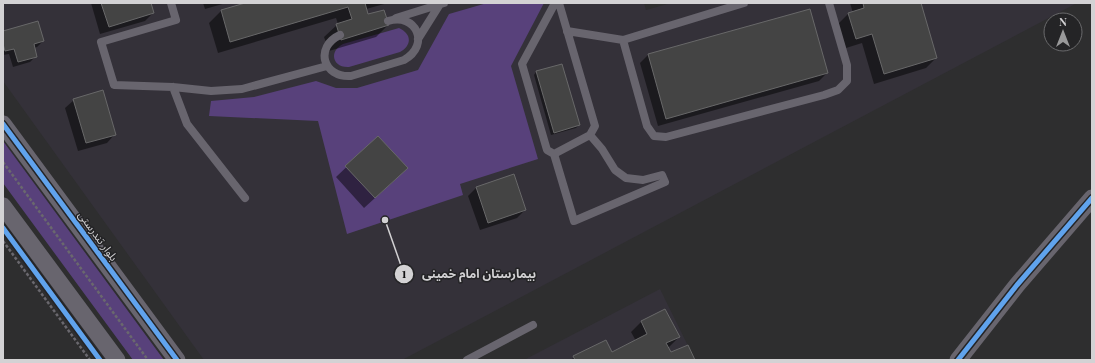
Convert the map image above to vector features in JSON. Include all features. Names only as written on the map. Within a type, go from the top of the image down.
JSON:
[{"type":"street","name":"بلوار تندرستی","points":[[3,124],[177,360]]},
{"type":"street","points":[[958,360],[1017,285],[1092,198]]},
{"type":"street","points":[[3,206],[117,360]]},
{"type":"lane","points":[[171,3],[176,20],[101,42],[114,85],[173,87],[211,91],[242,89],[327,66]]},
{"type":"lane","points":[[554,3],[522,64],[547,150],[554,154],[574,221],[665,182],[662,175],[643,180],[626,178],[615,170],[602,149],[590,135]]},
{"type":"lane","points":[[554,154],[590,135],[594,126],[559,3]]},
{"type":"lane","points":[[567,30],[623,40],[744,3]]},
{"type":"lane","points":[[623,40],[647,126],[654,136],[666,137],[838,90],[848,81],[848,65],[829,3]]},
{"type":"lane","points":[[340,35],[331,40],[326,47],[324,57],[327,66],[334,73],[342,77],[351,76],[404,60],[411,56],[417,48],[418,39],[416,30],[409,23],[400,19],[390,20],[442,4]]},
{"type":"lane","points":[[418,39],[442,4]]},
{"type":"lane","points":[[173,87],[187,124],[245,198]]},
{"type":"lane","points":[[466,360],[533,325]]},
{"type":"path","points":[[3,162],[148,360]]},
{"type":"path","points":[[3,242],[90,360]]},
{"type":"shaded area","points":[[3,3],[644,3],[646,10],[671,3],[1077,3],[1060,12],[1043,12],[1043,21],[402,360],[204,360],[3,81]]},
{"type":"shaded area","points":[[487,3],[544,3],[511,66],[538,159],[460,184],[463,195],[347,234],[318,121],[209,116],[211,101],[254,97],[316,81],[336,88],[357,88],[418,70],[449,14]]},
{"type":"shaded area","points":[[399,28],[406,33],[409,40],[407,46],[400,52],[349,67],[339,65],[334,59],[335,51],[343,44]]},
{"type":"shaded area","points":[[3,141],[164,360],[133,360],[3,183]]},
{"type":"shaded area","points":[[660,289],[695,360],[524,360]]},
{"type":"building","points":[[101,3],[151,3],[154,13],[109,27]]},
{"type":"building","points":[[245,3],[365,3],[368,14],[384,10],[389,25],[341,40],[336,24],[352,19],[348,7],[230,42],[221,10]]},
{"type":"building","points":[[863,3],[921,3],[937,58],[884,74],[872,34],[856,39],[848,13],[864,8]]},
{"type":"building","points":[[810,9],[828,73],[666,119],[648,54]]},
{"type":"building","points":[[38,21],[44,41],[34,44],[37,57],[18,62],[14,49],[5,51],[3,44],[3,31]]},
{"type":"building","points":[[562,64],[580,125],[554,133],[536,71]]},
{"type":"building","points":[[103,90],[116,135],[86,143],[73,99]]},
{"type":"building","points":[[378,136],[408,168],[375,198],[345,166]]},
{"type":"building","points":[[514,174],[526,210],[488,223],[476,187]]},
{"type":"building","points":[[665,309],[680,337],[666,343],[671,352],[688,345],[695,360],[575,360],[573,356],[606,340],[612,352],[647,334],[641,321]]},
{"type":"cycle path","points":[[3,124],[177,360]]},
{"type":"cycle path","points":[[958,360],[1017,285],[1092,198]]},
{"type":"cycle path","points":[[3,228],[100,360]]},
{"type":"place","name":"بیمارستان امام خمینی","points":[[385,220]]}]
